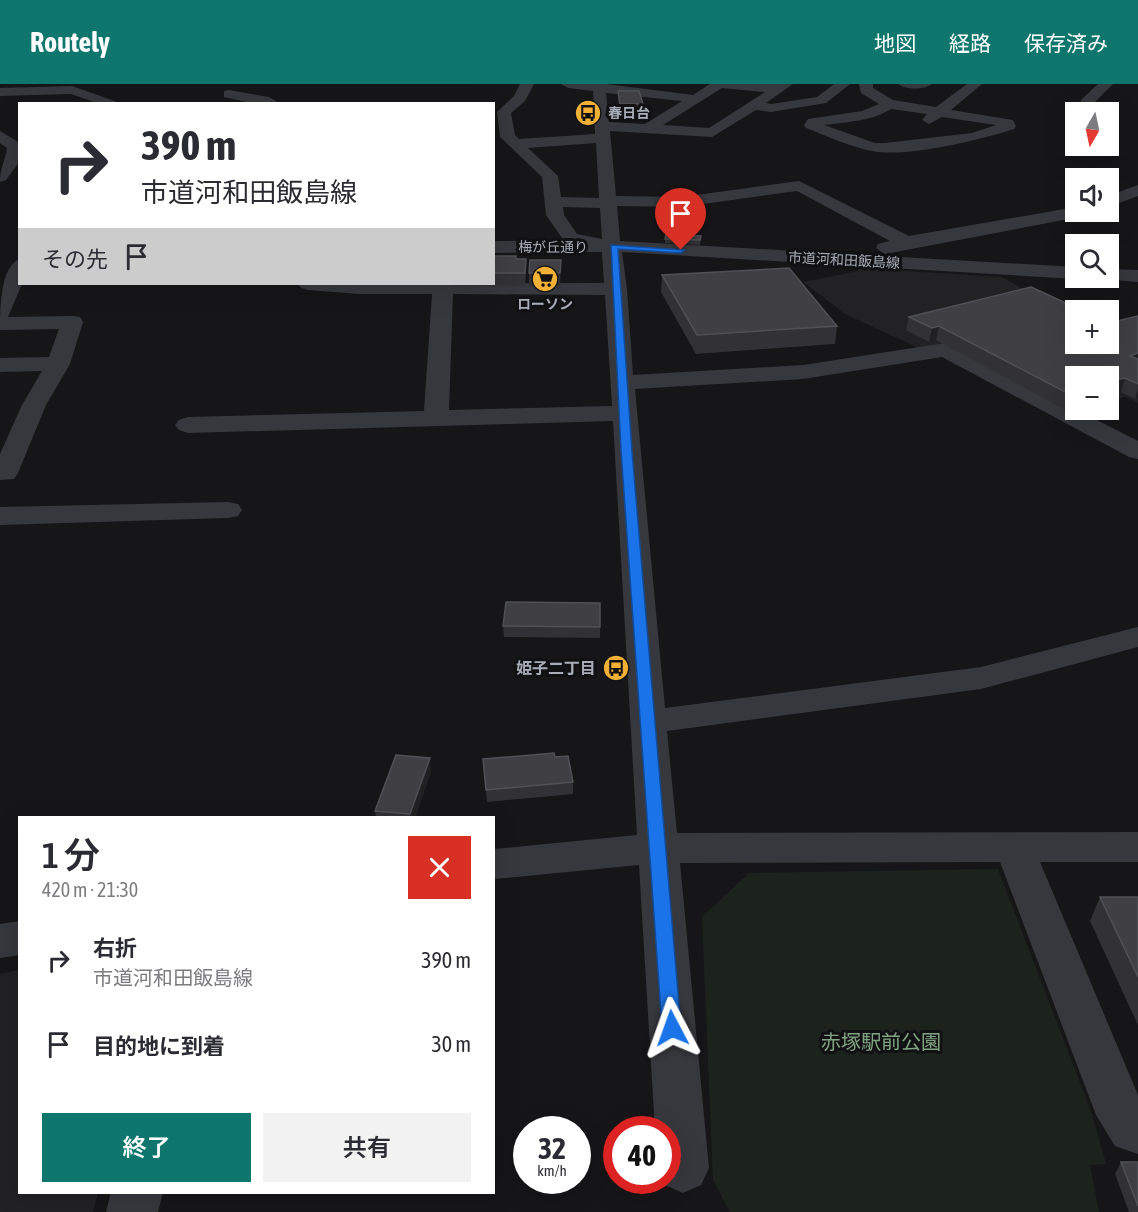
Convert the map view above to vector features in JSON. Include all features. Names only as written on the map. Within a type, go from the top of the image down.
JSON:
[{"type":"street","points":[[527,84],[525,92],[504,112],[499,122],[514,144],[550,176],[555,215],[571,238],[614,246]]},
{"type":"street","points":[[568,84],[696,99]]},
{"type":"street","points":[[649,129],[719,84],[783,87]]},
{"type":"street","points":[[754,106],[771,108],[821,100],[843,84]]},
{"type":"street","points":[[866,84],[866,90],[888,104],[1008,123],[1009,126],[974,137],[885,148],[873,147],[811,125],[878,111],[888,104]]},
{"type":"street","points":[[905,84],[925,84]]},
{"type":"street","points":[[918,124],[942,112],[975,84]]},
{"type":"street","points":[[1088,102],[1106,84]]},
{"type":"street","points":[[599,86],[614,246],[647,722],[683,1168]]},
{"type":"street","points":[[514,144],[603,132],[649,129],[712,133],[783,87]]},
{"type":"street","points":[[0,107],[7,92],[72,90],[110,102]]},
{"type":"street","points":[[229,94],[268,101],[266,102]]},
{"type":"street","points":[[839,135],[874,131]]},
{"type":"street","points":[[0,136],[15,147],[16,159],[0,177]]},
{"type":"street","points":[[505,159],[532,159]]},
{"type":"street","points":[[554,202],[682,202],[740,196],[800,186],[906,242]]},
{"type":"street","points":[[1119,197],[1138,190]]},
{"type":"street","points":[[1119,203],[1138,206]]},
{"type":"street","points":[[861,261],[864,255],[906,242],[1065,214]]},
{"type":"street","name":"梅が丘通り","points":[[495,247],[614,246]]},
{"type":"street","name":"市道河和田飯島線","points":[[614,246],[1065,272]]},
{"type":"street","points":[[0,313],[16,255]]},
{"type":"street","points":[[1119,275],[1138,276]]},
{"type":"street","points":[[321,285],[443,290],[617,289]]},
{"type":"street","points":[[436,418],[443,290]]},
{"type":"street","points":[[0,324],[72,322],[58,364],[34,405],[5,473]]},
{"type":"street","points":[[622,383],[803,372],[945,350],[1138,451]]},
{"type":"street","points":[[0,365],[58,364]]},
{"type":"street","points":[[188,425],[624,413]]},
{"type":"street","points":[[0,516],[228,510]]},
{"type":"street","points":[[647,722],[981,678],[1138,637]]},
{"type":"street","points":[[495,864],[658,848],[1138,847]]},
{"type":"street","points":[[1014,848],[1113,1100],[1133,1130],[1138,1131]]},
{"type":"street","points":[[0,941],[18,938]]},
{"type":"street","points":[[132,1212],[136,1194]]},
{"type":"shaded area","points":[[858,268],[1002,277],[1028,292],[1065,332],[1065,354],[1119,354],[1119,323],[1138,327],[1138,403],[1125,397],[1119,398],[1119,366],[1065,366],[1065,410],[941,345],[923,350],[845,314],[803,282],[858,271]]},
{"type":"shaded area","points":[[18,970],[18,1194],[98,1194],[93,1212],[0,1212],[0,974]]},
{"type":"green space","name":"赤塚駅前公園","points":[[998,869],[1091,1111],[1106,1164],[1090,1165],[1099,1212],[730,1212],[713,1180],[702,917],[749,873]]},
{"type":"building","points":[[618,91],[639,91],[643,104],[620,104]]},
{"type":"building","points":[[666,234],[701,236],[700,240],[665,239]]},
{"type":"building","points":[[495,256],[516,256],[516,259],[526,259],[525,273],[495,273]]},
{"type":"building","points":[[530,260],[561,260],[560,273],[529,273]]},
{"type":"building","points":[[789,268],[837,326],[697,335],[662,275]]},
{"type":"building","points":[[1031,287],[1065,303],[1065,354],[1119,354],[1119,320],[1138,316],[1138,353],[1130,356],[1138,359],[1138,384],[1125,378],[1119,379],[1119,366],[1065,366],[1065,392],[939,326],[932,328],[909,317]]},
{"type":"building","points":[[506,602],[600,603],[600,627],[503,626]]},
{"type":"building","points":[[554,753],[555,757],[568,756],[573,782],[486,790],[483,759]]},
{"type":"building","points":[[396,755],[430,758],[410,814],[375,811]]},
{"type":"building","points":[[1100,897],[1138,897],[1138,977]]},
{"type":"building","points":[[1121,1162],[1138,1162],[1138,1206]]},
{"type":"place","name":"春日台","points":[[588,113]]},
{"type":"place","name":"ローソン","points":[[545,279]]},
{"type":"place","name":"姫子二丁目","points":[[616,668]]},
{"type":"route","points":[[672,1028],[647,722],[614,246],[681,250]]}]
